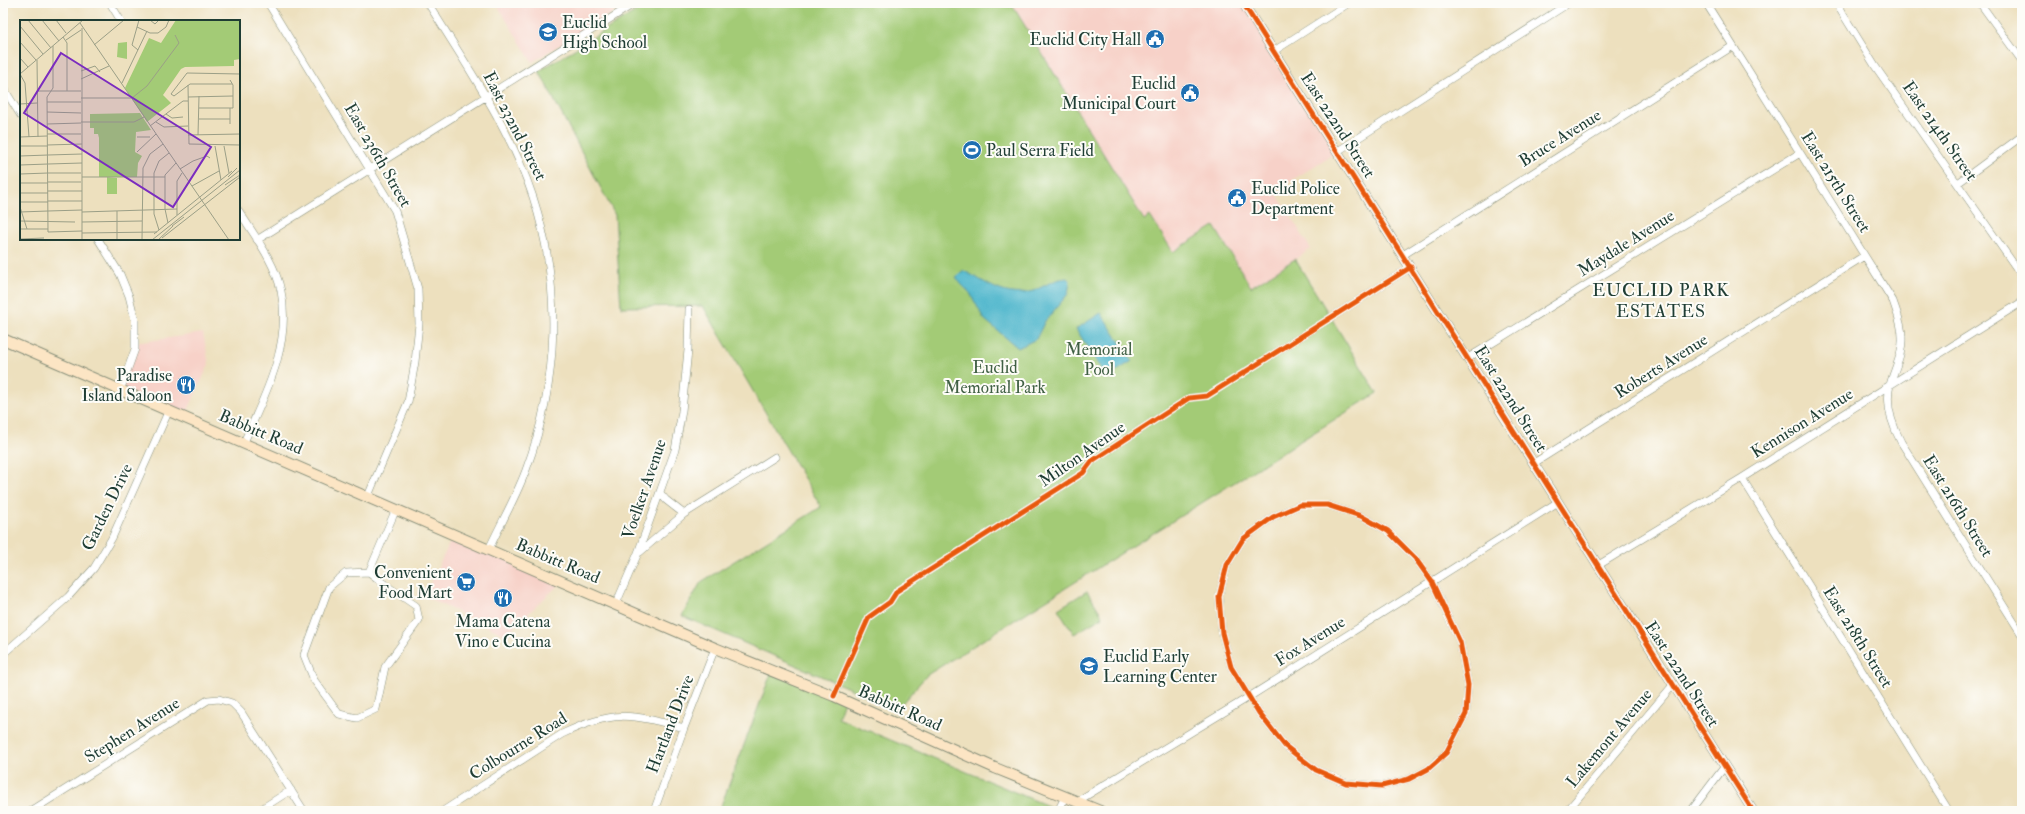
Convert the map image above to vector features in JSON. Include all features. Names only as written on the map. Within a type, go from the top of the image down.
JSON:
[{"type":"main road","name":"Babbitt Road","points":[[3,339],[121,388],[168,410],[715,648],[834,696],[1065,798],[1100,811]]},
{"type":"street","points":[[110,3],[120,20]]},
{"type":"street","name":"East 236th Street","points":[[268,3],[371,169],[395,211],[418,289],[418,324],[415,362],[408,402],[368,496]]},
{"type":"street","name":"East 232nd Street","points":[[428,3],[485,96],[510,142],[533,196],[547,256],[554,299],[550,373],[537,436],[526,471],[489,549]]},
{"type":"street","points":[[257,240],[635,3]]},
{"type":"street","name":"East 222nd Street","points":[[1243,3],[1338,151],[1597,566],[1753,811]]},
{"type":"street","points":[[1274,51],[1349,3]]},
{"type":"street","points":[[1338,151],[1569,3]]},
{"type":"street","name":"East 215th Street","points":[[1706,3],[1893,301],[1901,324],[1902,338],[1900,356],[1890,386]]},
{"type":"street","name":"East 214th Street","points":[[1836,3],[1875,66],[2022,276]]},
{"type":"street","points":[[1980,3],[2022,61]]},
{"type":"street","name":"Bruce Avenue","points":[[1403,255],[1733,46]]},
{"type":"street","points":[[3,87],[20,114]]},
{"type":"street","points":[[1958,183],[2022,136]]},
{"type":"street","name":"Maydale Avenue","points":[[1468,358],[1800,153]]},
{"type":"street","points":[[240,212],[270,262],[281,291],[283,328],[276,369],[244,442]]},
{"type":"street","points":[[99,240],[120,274],[129,296],[135,320],[135,349],[121,388]]},
{"type":"street","name":"Roberts Avenue","points":[[1534,463],[1864,256]]},
{"type":"street","name":"Milton Avenue","points":[[834,696],[869,618],[890,602],[897,591],[1078,476],[1092,461],[1189,398],[1207,396],[1411,267]]},
{"type":"street","name":"Kennison Avenue","points":[[1597,566],[1742,478],[2022,302]]},
{"type":"street","name":"Voelker Avenue","points":[[616,604],[638,553],[671,465],[682,411],[688,350],[689,309]]},
{"type":"street","name":"East 216th Street","points":[[1890,386],[1889,410],[1893,427],[1900,442],[2022,635]]},
{"type":"street","name":"Garden Drive","points":[[3,654],[68,597],[94,568],[112,538],[168,410]]},
{"type":"street","points":[[638,553],[684,514],[775,457]]},
{"type":"street","name":"East 218th Street","points":[[1742,478],[1949,811]]},
{"type":"street","points":[[660,493],[673,507],[684,514]]},
{"type":"street","name":"Fox Avenue","points":[[1076,802],[1249,697],[1558,502]]},
{"type":"street","points":[[1300,505],[1327,505],[1361,516],[1388,531],[1415,558],[1432,582],[1460,642],[1468,685],[1466,714],[1446,753],[1428,769],[1409,779],[1382,786],[1346,783],[1316,770],[1285,746],[1259,713],[1231,667],[1222,633],[1219,597],[1227,565],[1243,539],[1273,517],[1300,505]]},
{"type":"street","points":[[370,572],[396,509]]},
{"type":"street","points":[[370,572],[416,606],[419,620],[385,667],[376,708],[357,718],[339,714],[314,680],[304,656],[330,587],[346,573],[370,572]]},
{"type":"street","name":"Hartland Drive","points":[[654,811],[715,648]]},
{"type":"street","name":"Lakemont Avenue","points":[[1568,811],[1673,685]]},
{"type":"street","name":"Stephen Avenue","points":[[31,811],[208,700],[219,699],[232,703],[247,721],[304,811]]},
{"type":"street","name":"Colbourne Road","points":[[443,811],[562,734],[583,723],[607,717],[630,715],[684,728]]},
{"type":"street","points":[[1691,811],[1725,766]]},
{"type":"street","points":[[258,811],[291,790]]},
{"type":"street","points":[[1058,811],[1065,798]]},
{"type":"shaded area","name":"Euclid High School","points":[[496,3],[629,3],[532,62]]},
{"type":"shaded area","points":[[1010,3],[1243,3],[1338,151],[1275,191],[1311,249],[1251,287],[1214,226],[1173,252],[1150,216],[1144,220]]},
{"type":"shaded area","points":[[203,333],[209,364],[185,417],[121,388],[135,343]]},
{"type":"shaded area","points":[[454,534],[563,581],[505,635],[424,596]]},
{"type":"green space","name":"Euclid Memorial Park","points":[[649,3],[1011,3],[1144,220],[1150,216],[1173,252],[1214,226],[1251,287],[1295,259],[1377,393],[927,675],[897,709],[682,616],[701,582],[821,507],[703,306],[621,307],[615,215],[539,71]]},
{"type":"green space","points":[[1087,591],[1103,617],[1074,634],[1058,609]]},
{"type":"green space","points":[[772,671],[844,701],[838,718],[1060,811],[719,811]]},
{"type":"water","points":[[964,271],[989,285],[1005,292],[1014,293],[1033,291],[1054,281],[1067,278],[1070,281],[1068,294],[1045,321],[1036,339],[1018,348],[984,319],[970,293],[956,277]]},
{"type":"water","points":[[1101,313],[1132,361],[1107,377],[1076,329]]},
{"type":"cycle path","points":[[1243,3],[1753,811]]},
{"type":"cycle path","points":[[834,696],[869,617],[890,602],[897,591],[1083,473],[1092,461],[1189,398],[1207,396],[1411,267]]},
{"type":"cycle path","points":[[1300,505],[1327,505],[1361,516],[1388,531],[1415,558],[1432,582],[1460,642],[1468,685],[1466,714],[1446,753],[1428,769],[1409,779],[1382,786],[1346,783],[1316,770],[1285,746],[1259,713],[1231,667],[1222,633],[1219,597],[1227,565],[1243,539],[1273,517],[1300,505]]},
{"type":"place","name":"Euclid High School","points":[[548,32]]},
{"type":"place","name":"Euclid City Hall","points":[[1155,39]]},
{"type":"place","name":"Euclid Municipal Court","points":[[1190,93]]},
{"type":"place","name":"Paul Serra Field","points":[[972,150]]},
{"type":"place","name":"Euclid Police Department","points":[[1237,198]]},
{"type":"place","name":"Paradise Island Saloon","points":[[186,385]]},
{"type":"place","name":"Convenient Food Mart","points":[[466,582]]},
{"type":"place","name":"Mama Catena Vino e Cucina","points":[[503,598]]},
{"type":"place","name":"Euclid Early Learning Center","points":[[1089,666]]},
{"type":"district","name":"EUCLID PARK ESTATES","points":[[1661,300]]},
{"type":"park label","name":"Memorial Pool","points":[[1099,359]]}]
